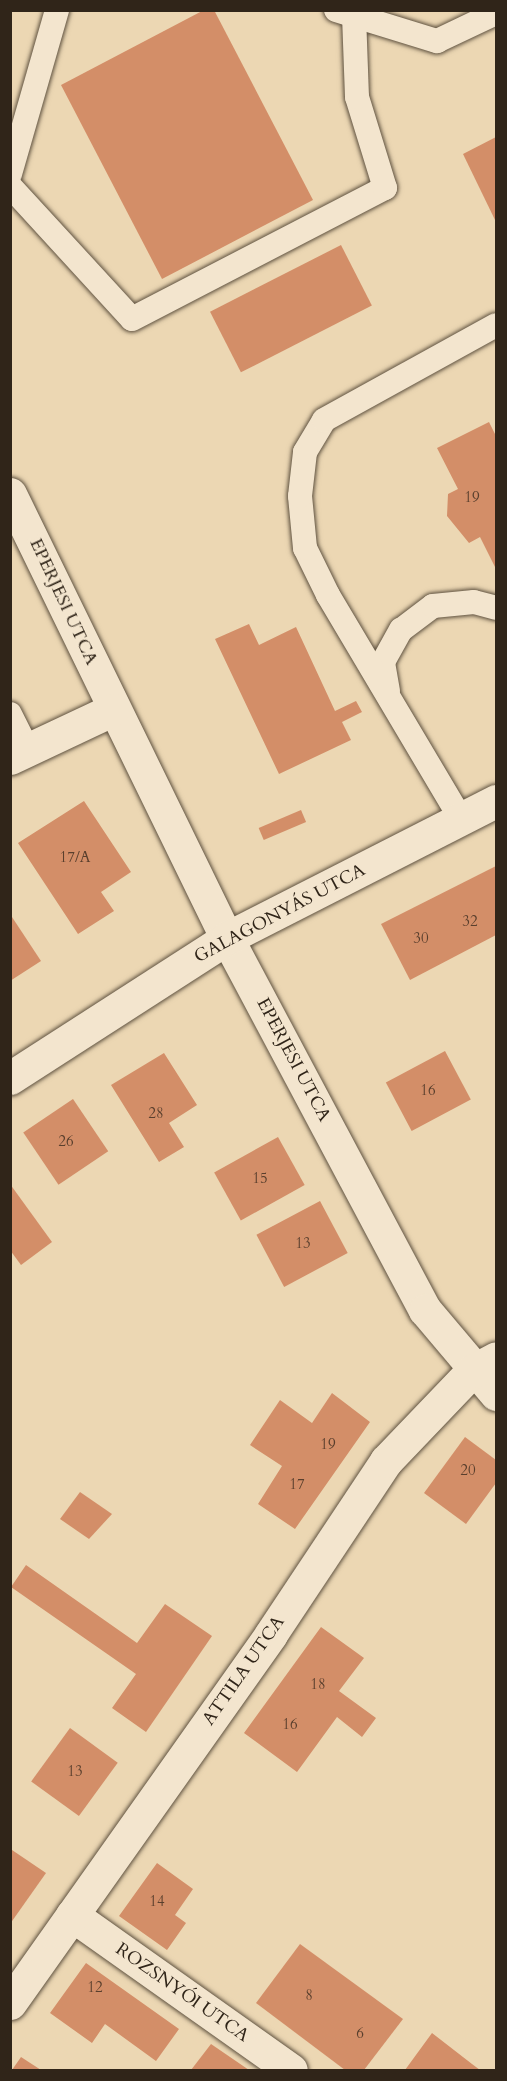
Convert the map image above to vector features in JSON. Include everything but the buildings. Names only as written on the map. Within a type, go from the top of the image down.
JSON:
[{"type":"street","name":"EPERJESI UTCA","points":[[10,494],[112,710],[228,938],[425,1310],[484,1364],[496,1394]]},
{"type":"street","points":[[19,754],[112,710]]},
{"type":"street","name":"GALAGONYÁS UTCA","points":[[10,1078],[228,938],[496,801]]},
{"type":"street","name":"ATTILA UTCA","points":[[10,2003],[386,1461],[484,1364]]},
{"type":"street","name":"ROZSNYÓI UTCA","points":[[72,1916],[291,2070]]},
{"type":"lane","points":[[10,174],[57,10]]},
{"type":"lane","points":[[10,186],[132,319],[385,189],[357,97],[345,13],[437,41],[496,13]]},
{"type":"lane","points":[[461,819],[390,706],[305,548],[300,496],[305,452],[324,420],[496,325]]},
{"type":"lane","points":[[390,706],[383,662],[401,630],[433,606],[474,602],[496,608]]},
{"type":"lane","points":[[10,714],[19,754]]}]
